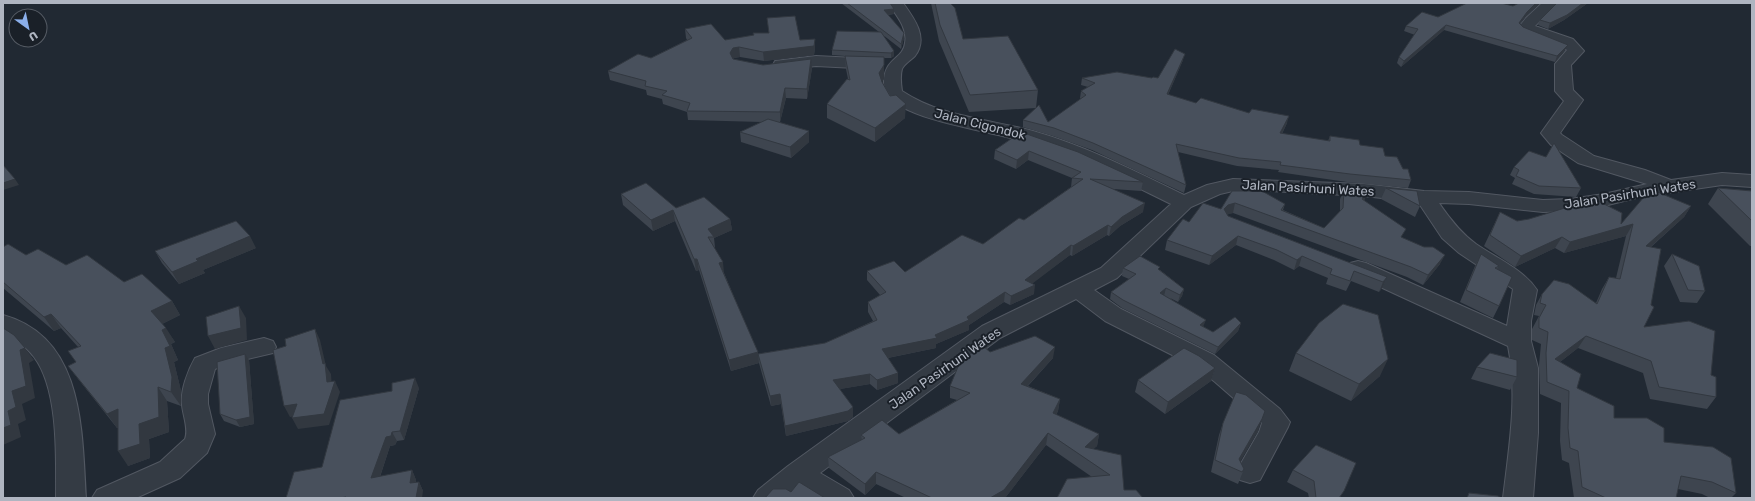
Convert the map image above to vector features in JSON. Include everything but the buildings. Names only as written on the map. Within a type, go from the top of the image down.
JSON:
[{"type":"street","points":[[764,68],[816,61],[896,66],[913,48],[914,38],[904,13],[895,3]]},
{"type":"street","points":[[1551,3],[1531,21],[1526,28],[1566,42],[1573,46],[1576,51],[1563,64],[1564,91],[1574,100],[1550,133],[1556,141],[1573,150],[1585,159],[1606,167],[1652,177],[1668,187]]},
{"type":"street","name":"Jalan Cigondok","points":[[896,66],[894,72],[894,93],[900,99],[922,109],[976,125],[1025,135],[1066,148],[1133,177],[1184,203]]},
{"type":"street","name":"Jalan Pasirhuni Wates","points":[[768,498],[798,474],[991,332],[1109,272],[1184,203],[1214,189],[1233,185],[1364,190],[1424,197],[1469,198],[1543,206],[1604,200],[1640,191],[1722,179],[1752,181]]},
{"type":"street","points":[[1424,197],[1450,233],[1467,248],[1521,284],[1525,290],[1519,321],[1519,341],[1525,368],[1524,434],[1518,498]]},
{"type":"street","points":[[1338,260],[1398,283],[1480,324],[1519,341]]},
{"type":"street","points":[[1077,289],[1113,315],[1205,361],[1224,375],[1271,416],[1276,422],[1274,428],[1250,472]]},
{"type":"street","points":[[3,323],[14,326],[32,339],[47,357],[61,385],[67,417],[71,498]]},
{"type":"street","points":[[107,498],[170,470],[197,445],[202,434],[195,404],[195,394],[204,364],[221,357],[264,347]]},
{"type":"street","points":[[798,474],[839,498]]}]
